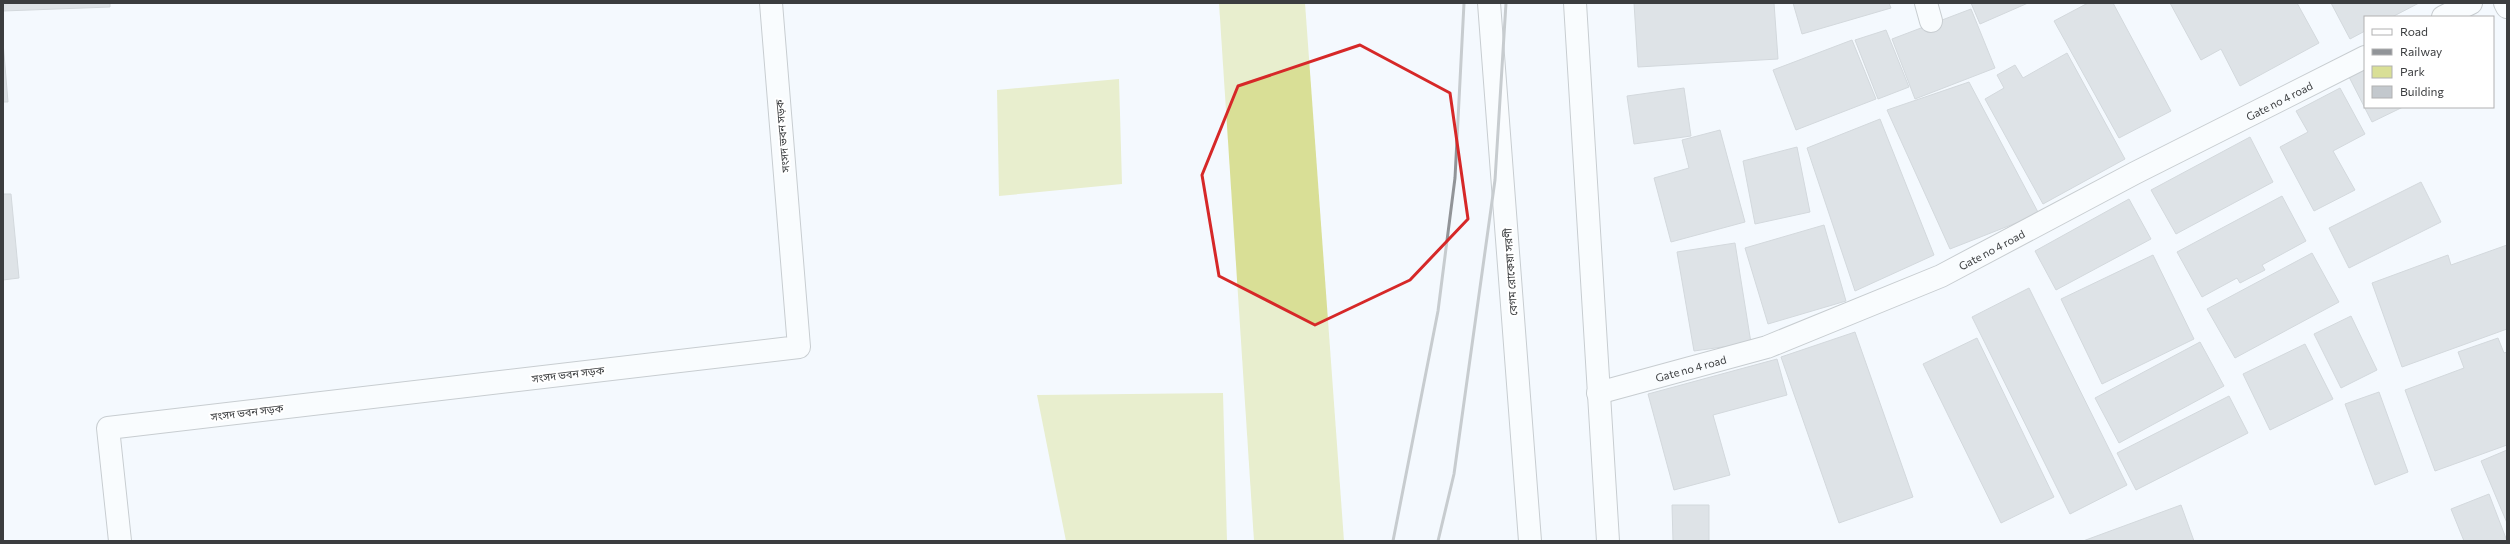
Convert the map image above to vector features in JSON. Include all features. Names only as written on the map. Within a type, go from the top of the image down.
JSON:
[{"type":"main road","name":"সংসদ ভবন সড়ক","points":[[120,541],[108,428],[799,347],[771,3]]},
{"type":"main road","name":"বেগম রোকেয়া সরণী","points":[[1489,3],[1530,541]]},
{"type":"main road","points":[[1574,3],[1608,541]]},
{"type":"main road","points":[[2445,16],[2471,3]]},
{"type":"main road","points":[[2505,3],[2507,7]]},
{"type":"main road","name":"Gate no 4 road","points":[[1598,393],[1767,347],[1941,276],[2135,173],[2364,58]]},
{"type":"highlighted area","points":[[1360,45],[1450,93],[1468,219],[1410,280],[1315,325],[1219,276],[1202,175],[1238,86]]},
{"type":"green space","points":[[1219,3],[1305,3],[1344,541],[1254,541]]},
{"type":"green space","points":[[1119,79],[1122,184],[999,196],[997,90]]},
{"type":"green space","points":[[1223,393],[1227,541],[1066,541],[1037,395]]},
{"type":"building","points":[[3,3],[110,3],[110,7],[3,11]]},
{"type":"building","points":[[1634,3],[1774,3],[1778,59],[1638,67]]},
{"type":"building","points":[[1793,3],[1889,3],[1891,8],[1802,34]]},
{"type":"building","points":[[1971,3],[2028,3],[1980,24]]},
{"type":"building","points":[[2088,3],[2113,3],[2171,111],[2119,138],[2054,21]]},
{"type":"building","points":[[2170,3],[2297,3],[2319,43],[2240,86],[2221,49],[2201,60]]},
{"type":"building","points":[[2331,3],[2419,3],[2394,16],[2364,16],[2364,32],[2350,39]]},
{"type":"building","points":[[1971,9],[1995,68],[1915,99],[1892,39]]},
{"type":"building","points":[[1886,30],[1909,87],[1878,99],[1855,40]]},
{"type":"building","points":[[1852,40],[1876,99],[1796,130],[1773,70]]},
{"type":"building","points":[[3,42],[8,102],[3,102]]},
{"type":"building","points":[[2067,53],[2125,159],[2043,204],[1985,99],[2004,88],[1997,75],[2015,65],[2023,78]]},
{"type":"building","points":[[2364,62],[2364,106],[2346,71]]},
{"type":"building","points":[[1969,82],[2039,214],[1950,249],[1887,110]]},
{"type":"building","points":[[1684,88],[1691,136],[1634,144],[1627,96]]},
{"type":"building","points":[[2340,88],[2365,134],[2333,151],[2355,190],[2314,211],[2280,147],[2308,132],[2296,111]]},
{"type":"building","points":[[2365,108],[2401,108],[2372,122]]},
{"type":"building","points":[[1880,119],[1934,255],[1855,291],[1807,148]]},
{"type":"building","points":[[1720,130],[1745,222],[1671,242],[1654,178],[1689,168],[1682,140]]},
{"type":"building","points":[[2250,137],[2273,182],[2176,234],[2151,190]]},
{"type":"building","points":[[1797,147],[1810,212],[1755,224],[1743,161]]},
{"type":"building","points":[[2421,182],[2441,222],[2349,268],[2329,228]]},
{"type":"building","points":[[3,194],[11,194],[19,278],[3,280]]},
{"type":"building","points":[[2282,196],[2306,241],[2262,265],[2265,270],[2240,283],[2237,278],[2202,297],[2177,252]]},
{"type":"building","points":[[2129,199],[2151,239],[2056,290],[2035,251]]},
{"type":"building","points":[[1824,225],[1846,301],[1768,324],[1745,248]]},
{"type":"building","points":[[1735,243],[1751,343],[1694,351],[1677,252]]},
{"type":"building","points":[[2507,245],[2507,329],[2402,367],[2372,283],[2448,255],[2451,265]]},
{"type":"building","points":[[2312,253],[2339,302],[2235,358],[2207,309]]},
{"type":"building","points":[[2153,255],[2194,339],[2102,384],[2061,299]]},
{"type":"building","points":[[2029,288],[2127,485],[2070,514],[1972,317]]},
{"type":"building","points":[[2351,316],[2377,370],[2341,388],[2314,334]]},
{"type":"building","points":[[1855,332],[1913,497],[1839,523],[1781,357]]},
{"type":"building","points":[[1977,338],[2054,497],[2001,523],[1923,364]]},
{"type":"building","points":[[2498,338],[2504,353],[2507,352],[2507,445],[2435,471],[2405,390],[2464,368],[2458,352]]},
{"type":"building","points":[[2200,342],[2224,386],[2119,443],[2095,398]]},
{"type":"building","points":[[2305,344],[2333,399],[2270,430],[2243,374]]},
{"type":"building","points":[[1777,359],[1787,395],[1713,415],[1730,475],[1674,490],[1648,394]]},
{"type":"building","points":[[2379,392],[2408,472],[2375,485],[2345,404]]},
{"type":"building","points":[[2229,396],[2248,433],[2136,490],[2117,453]]},
{"type":"building","points":[[2507,450],[2507,523],[2481,461]]},
{"type":"building","points":[[2489,494],[2507,541],[2464,541],[2451,509]]},
{"type":"building","points":[[1672,505],[1709,505],[1709,541],[1673,541]]},
{"type":"building","points":[[2181,505],[2194,541],[2083,541]]},
{"type":"railway","points":[[1393,541],[1438,311],[1455,178],[1464,3]]},
{"type":"railway","points":[[1438,541],[1454,474],[1495,180],[1506,3]]}]
